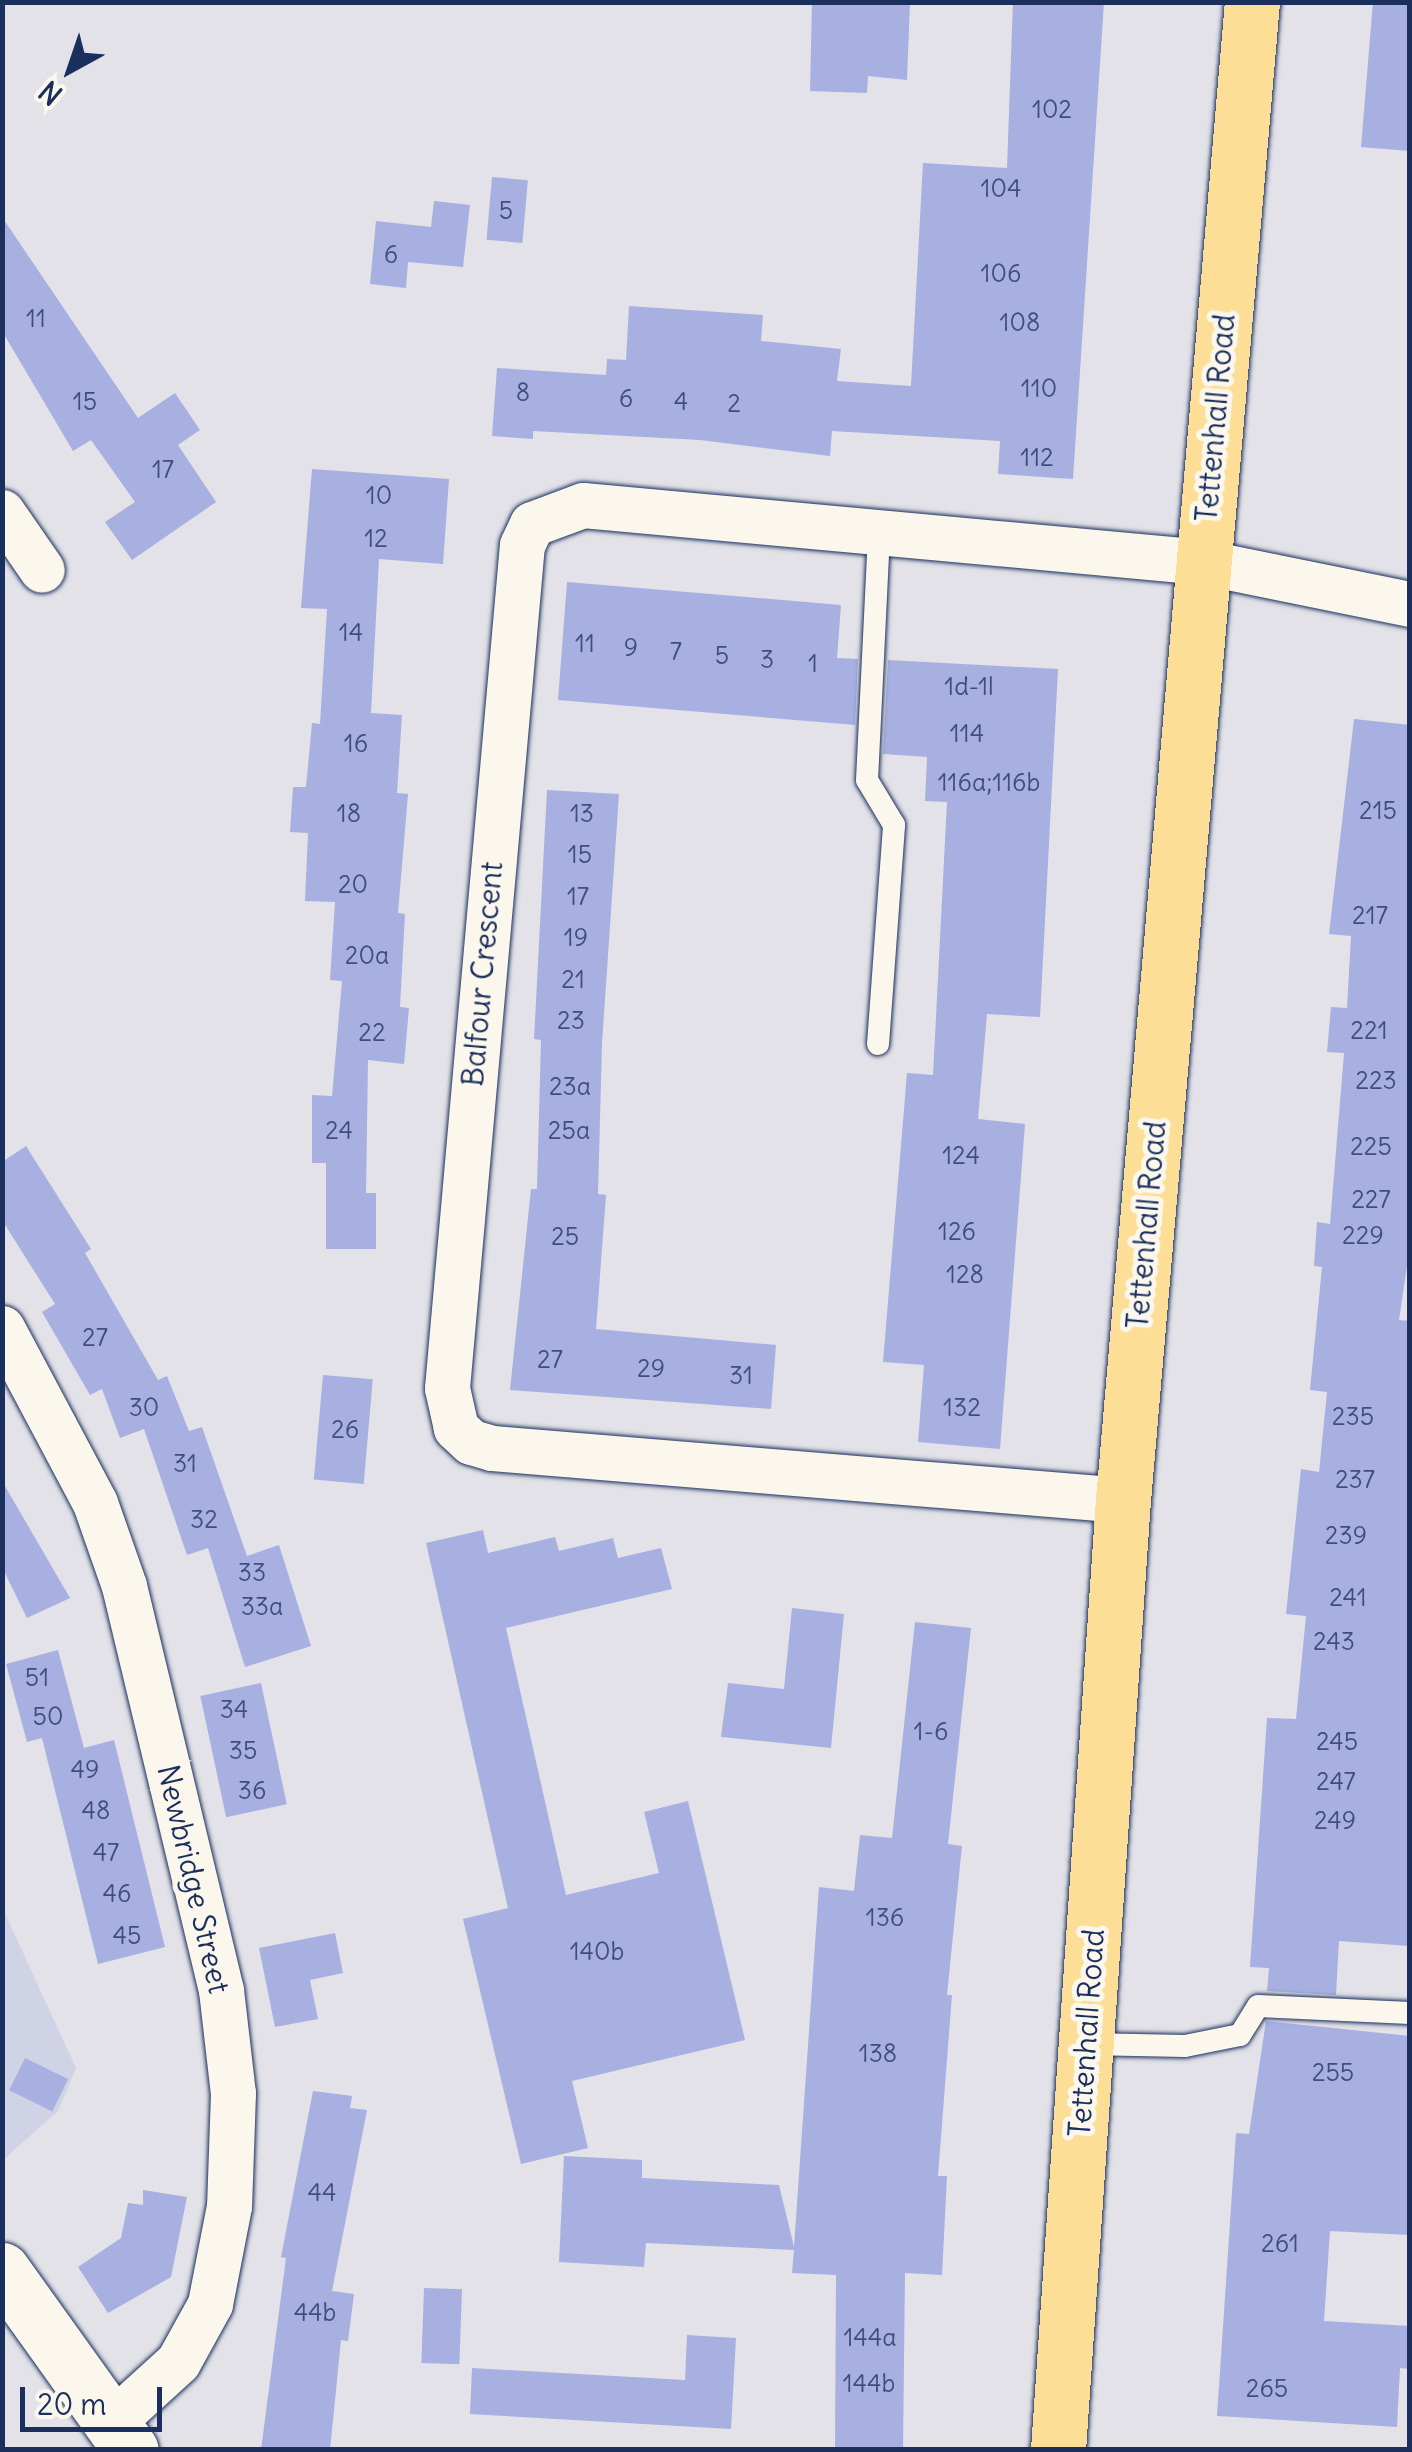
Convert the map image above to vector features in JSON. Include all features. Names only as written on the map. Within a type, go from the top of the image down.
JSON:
[{"type":"highway","name":"Tettenhall Road","points":[[1058,2450],[1123,1500],[1252,2]]},
{"type":"street","name":"Balfour Crescent","points":[[1123,1500],[492,1448],[470,1442],[447,1409],[516,574],[532,524],[583,505],[1203,562],[1410,604]]},
{"type":"street","points":[[2,512],[42,570]]},
{"type":"street","name":"Newbridge Street","points":[[2,1328],[95,1503],[124,1586],[217,1970],[233,2093],[229,2206],[210,2304],[178,2362],[121,2436]]},
{"type":"street","points":[[12,2304],[121,2436]]},
{"type":"lane","points":[[878,1044],[894,825],[867,780],[879,535]]},
{"type":"lane","points":[[1086,2044],[1185,2046],[1240,2036],[1258,2006],[1410,2013]]},
{"type":"shaded area","points":[[2,1907],[76,2068],[58,2111],[3,2160]]},
{"type":"building","points":[[812,2],[910,2],[907,80],[868,76],[867,93],[810,91]]},
{"type":"building","points":[[1013,2],[1104,2],[1073,479],[998,474],[1000,441],[832,431],[830,456],[700,440],[533,431],[533,439],[492,436],[497,368],[606,375],[607,359],[626,360],[629,306],[763,315],[761,341],[841,349],[837,381],[911,386],[923,163],[1007,168]]},
{"type":"building","points":[[1373,2],[1410,2],[1410,151],[1361,147]]},
{"type":"building","points":[[492,177],[528,180],[522,243],[487,240]]},
{"type":"building","points":[[434,201],[470,205],[463,267],[408,262],[406,288],[370,284],[376,221],[431,227]]},
{"type":"building","points":[[2,217],[138,418],[175,393],[200,430],[178,445],[216,502],[132,560],[105,522],[135,502],[91,440],[73,451],[2,331]]},
{"type":"building","points":[[312,469],[449,479],[443,564],[379,559],[371,713],[402,715],[397,793],[408,794],[398,913],[405,914],[400,1007],[409,1008],[404,1064],[368,1060],[366,1193],[376,1193],[376,1249],[326,1249],[326,1163],[312,1163],[312,1095],[332,1096],[342,981],[330,980],[335,902],[305,901],[308,833],[290,832],[293,787],[306,787],[312,723],[320,724],[327,609],[301,608]]},
{"type":"building","points":[[567,582],[841,605],[837,658],[858,659],[855,725],[558,700]]},
{"type":"building","points":[[888,660],[1058,669],[1040,1017],[987,1014],[978,1119],[1025,1124],[1000,1449],[918,1442],[924,1365],[883,1362],[907,1073],[933,1075],[947,802],[925,801],[927,757],[883,754]]},
{"type":"building","points":[[1354,719],[1410,725],[1410,1246],[1399,1320],[1410,1321],[1410,1946],[1339,1941],[1336,1995],[1267,1991],[1269,1968],[1250,1967],[1267,1718],[1296,1719],[1306,1616],[1286,1614],[1301,1469],[1319,1472],[1327,1392],[1310,1390],[1322,1267],[1314,1266],[1317,1222],[1330,1224],[1344,1053],[1327,1052],[1331,1007],[1347,1008],[1351,936],[1329,934]]},
{"type":"building","points":[[547,790],[619,794],[602,1043],[598,1194],[606,1195],[596,1329],[776,1345],[771,1409],[510,1390],[531,1189],[537,1189],[541,1040],[534,1039]]},
{"type":"building","points":[[26,1146],[91,1249],[85,1253],[158,1380],[167,1376],[189,1431],[202,1427],[247,1556],[279,1545],[311,1646],[245,1667],[208,1548],[187,1555],[144,1429],[120,1438],[102,1389],[90,1395],[42,1312],[55,1304],[2,1220],[2,1162]]},
{"type":"building","points":[[323,1375],[373,1379],[364,1484],[314,1480]]},
{"type":"building","points":[[2,1481],[70,1598],[27,1618],[2,1567]]},
{"type":"building","points":[[483,1530],[488,1553],[555,1537],[559,1551],[613,1538],[618,1558],[661,1548],[672,1589],[506,1628],[566,1895],[659,1873],[644,1812],[688,1801],[745,2040],[572,2081],[588,2148],[521,2164],[463,1919],[508,1908],[426,1543]]},
{"type":"building","points":[[792,1608],[844,1614],[831,1748],[721,1737],[728,1683],[784,1689]]},
{"type":"building","points":[[915,1622],[971,1628],[948,1844],[962,1846],[947,1995],[952,1995],[938,2176],[947,2176],[942,2275],[905,2273],[903,2450],[835,2450],[836,2275],[792,2273],[794,2250],[646,2243],[644,2267],[559,2262],[564,2156],[642,2160],[642,2178],[779,2185],[794,2247],[819,1887],[854,1891],[860,1835],[892,1838]]},
{"type":"building","points":[[58,1650],[84,1748],[114,1740],[165,1947],[98,1964],[42,1738],[27,1742],[6,1664]]},
{"type":"building","points":[[261,1683],[287,1804],[226,1817],[200,1696]]},
{"type":"building","points":[[335,1933],[343,1973],[310,1980],[318,2019],[275,2027],[259,1948]]},
{"type":"building","points":[[1266,2021],[1410,2036],[1410,2235],[1330,2231],[1324,2321],[1410,2326],[1410,2369],[1400,2368],[1397,2427],[1217,2416],[1236,2133],[1249,2134]]},
{"type":"building","points":[[25,2058],[68,2079],[52,2111],[9,2090]]},
{"type":"building","points":[[313,2091],[352,2096],[350,2108],[367,2110],[332,2291],[354,2294],[348,2341],[341,2340],[330,2450],[261,2450],[286,2258],[281,2257]]},
{"type":"building","points":[[143,2190],[187,2197],[171,2277],[108,2313],[78,2267],[121,2238],[128,2203],[143,2205]]},
{"type":"building","points":[[424,2288],[462,2289],[459,2364],[421,2363]]},
{"type":"building","points":[[687,2335],[736,2338],[731,2429],[470,2414],[472,2368],[685,2380]]}]
